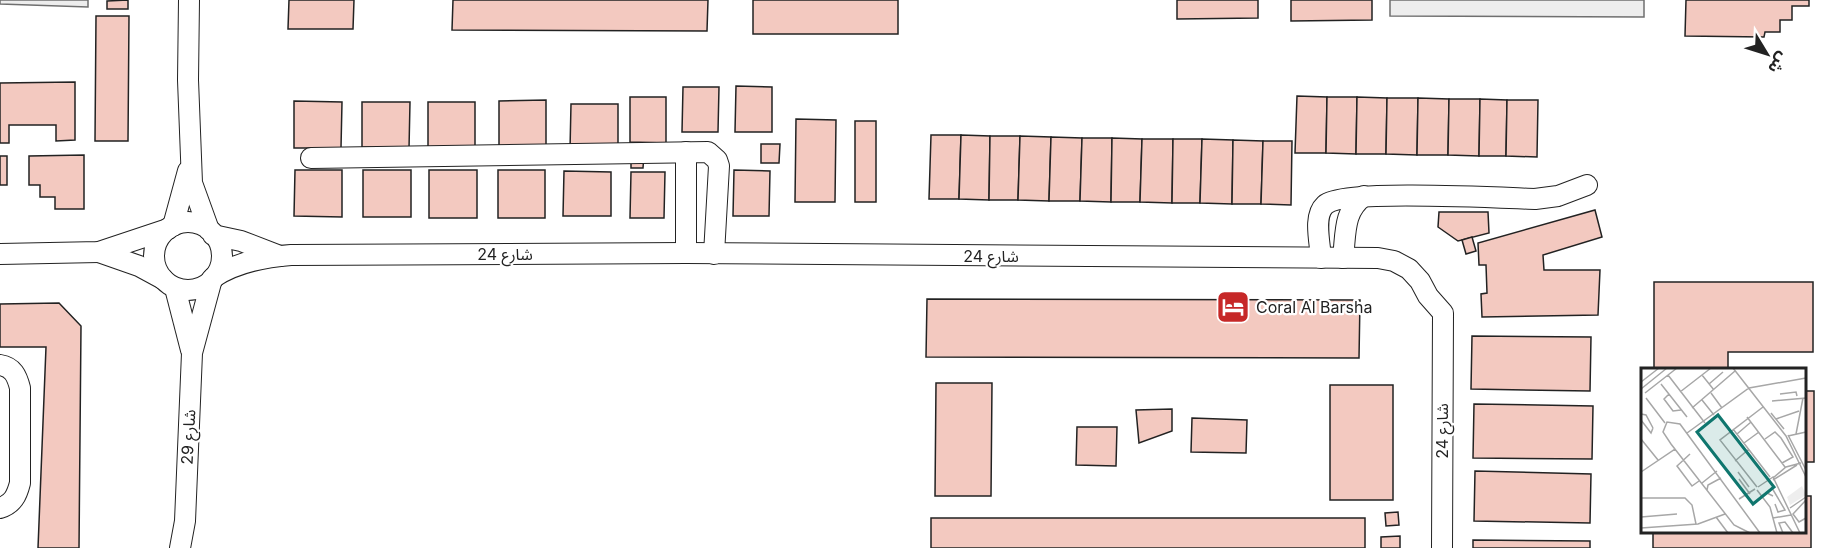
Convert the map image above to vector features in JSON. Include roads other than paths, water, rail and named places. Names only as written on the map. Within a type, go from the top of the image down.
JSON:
[{"type":"street","points":[[99,252],[139,266],[183,291],[204,286],[219,269],[221,251],[192,183],[188,80],[189,0]]},
{"type":"street","points":[[686,152],[686,253]]},
{"type":"street","points":[[311,158],[708,152],[717,160],[719,166],[714,254]]},
{"type":"street","points":[[169,284],[155,265],[155,249],[162,234],[170,228],[191,160]]},
{"type":"street","points":[[1321,258],[1319,216],[1324,206],[1334,200],[1364,196],[1535,199],[1558,196],[1587,185]]},
{"type":"street","points":[[1343,258],[1348,216],[1353,205],[1364,196]]},
{"type":"street","points":[[0,254],[99,252],[187,223],[202,226],[211,232]]},
{"type":"street","name":"شارع 24","points":[[211,232],[280,256]]},
{"type":"street","name":"شارع 24","points":[[213,278],[239,264],[280,256],[686,253],[1378,258],[1394,261],[1409,269],[1443,313],[1442,548]]},
{"type":"street","name":"شارع 29","points":[[180,548],[185,521],[192,353],[213,278]]},
{"type":"street","name":"شارع 29","points":[[169,284],[192,353]]},
{"type":"street","points":[[0,365],[12,370],[18,379],[20,388],[20,483],[18,493],[12,501],[0,508]]},
{"type":"street","name":"شارع 29","points":[[185,521],[192,548]]},
{"type":"place","name":"Coral Al Barsha","points":[[1233,307]]}]
